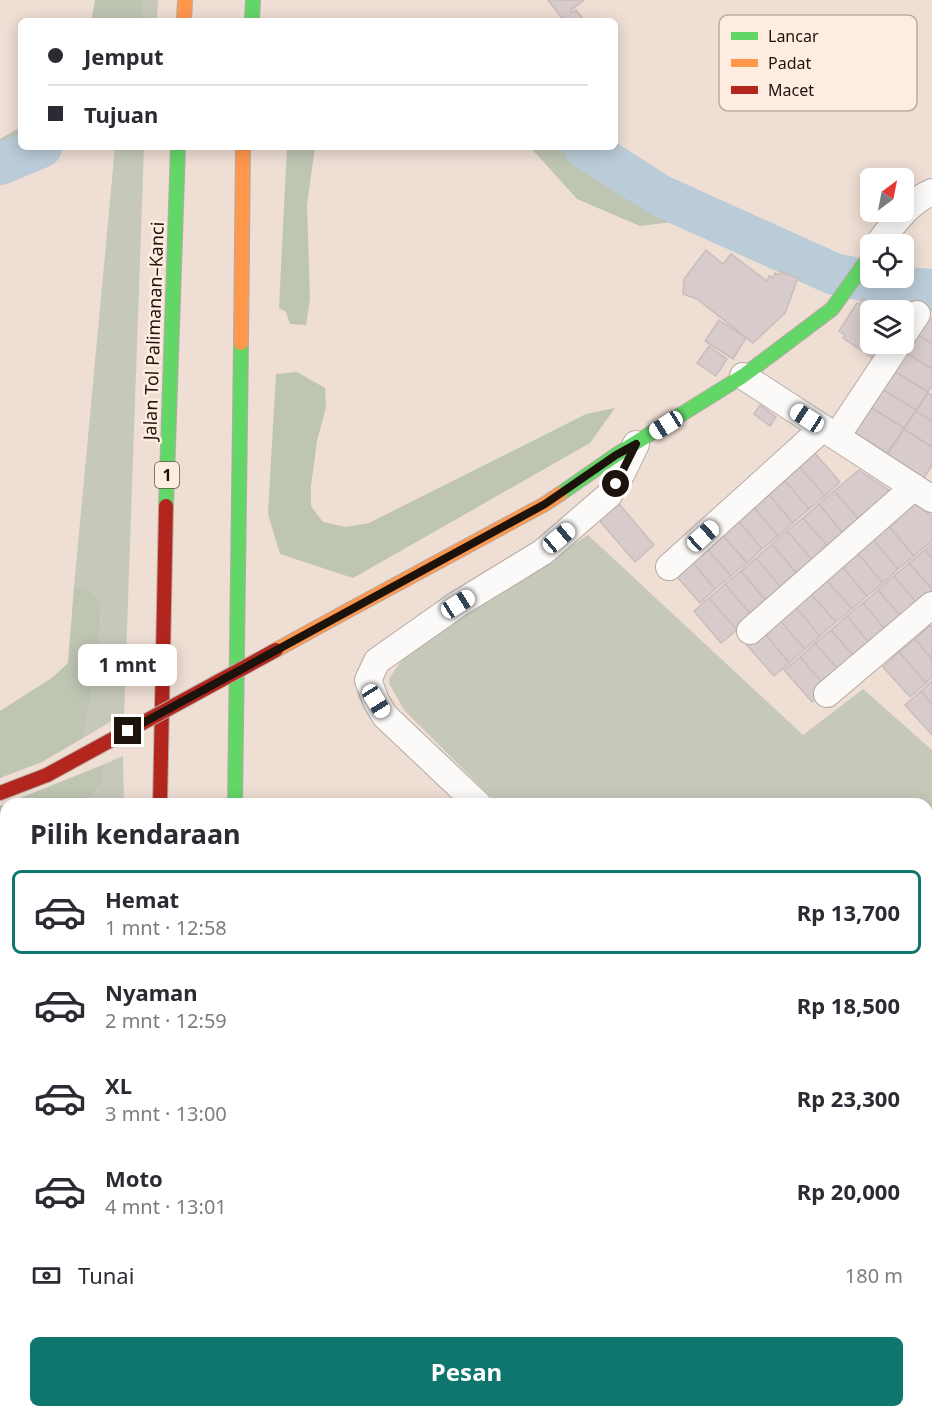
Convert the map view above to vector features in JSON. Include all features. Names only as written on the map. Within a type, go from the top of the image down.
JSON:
[{"type":"main road","points":[[184,18],[185,0]]},
{"type":"main road","points":[[252,18],[254,0]]},
{"type":"main road","name":"Jalan Tol Palimanan–Kanci","points":[[160,798],[168,409],[178,150]]},
{"type":"main road","points":[[235,798],[243,150]]},
{"type":"main road","points":[[0,793],[47,775],[545,504],[616,455],[743,375],[832,309],[860,270]]},
{"type":"street","points":[[886,234],[902,213],[924,195],[932,192]]},
{"type":"street","points":[[914,318],[917,314]]},
{"type":"street","points":[[669,567],[830,432],[890,354]]},
{"type":"street","points":[[743,375],[925,490],[750,632]]},
{"type":"street","points":[[472,798],[385,716],[368,680],[377,662],[458,604],[543,552],[609,495],[636,444]]},
{"type":"street","points":[[827,694],[932,605]]},
{"type":"green space","points":[[95,0],[141,0],[141,18],[92,18]]},
{"type":"green space","points":[[141,0],[158,0],[157,18],[141,18]]},
{"type":"green space","points":[[18,129],[18,150],[0,157],[0,139]]},
{"type":"green space","points":[[115,150],[144,150],[124,714],[83,738],[99,656],[101,605],[74,587]]},
{"type":"green space","points":[[287,150],[315,150],[307,205],[310,299],[306,325],[290,324],[286,312],[279,308]]},
{"type":"green space","points":[[533,150],[562,150],[672,222],[640,226],[577,199]]},
{"type":"green space","points":[[297,372],[325,388],[326,407],[317,441],[311,486],[311,506],[323,522],[346,527],[369,523],[586,414],[615,408],[590,443],[353,578],[280,554],[268,514],[276,374]]},
{"type":"green space","points":[[588,535],[803,735],[863,689],[932,750],[932,798],[492,798],[404,710],[389,679],[403,658],[436,630],[484,603]]},
{"type":"green space","points":[[74,587],[89,590],[101,605],[99,656],[83,738],[42,762],[0,778],[0,711],[53,677],[68,663]]},
{"type":"green space","points":[[123,756],[124,798],[90,798],[102,782],[105,764]]},
{"type":"green space","points":[[105,764],[102,782],[90,798],[20,798]]},
{"type":"building","points":[[548,0],[584,0],[570,11],[571,13],[576,10],[583,18],[562,18]]},
{"type":"building","points":[[706,250],[723,264],[731,254],[767,281],[769,276],[773,278],[775,273],[779,275],[781,272],[798,278],[785,313],[753,343],[697,299],[683,294],[684,279]]},
{"type":"building","points":[[857,303],[860,304],[860,350],[843,338],[845,335],[839,331]]},
{"type":"building","points":[[926,316],[932,319],[932,344],[915,333]]},
{"type":"building","points":[[719,320],[746,338],[733,359],[705,341]]},
{"type":"building","points":[[914,334],[932,344],[932,369],[908,354],[914,354]]},
{"type":"building","points":[[709,346],[727,359],[716,376],[697,363]]},
{"type":"building","points":[[867,354],[882,354],[877,361]]},
{"type":"building","points":[[901,354],[908,354],[932,369],[932,386],[928,392],[891,369]]},
{"type":"building","points":[[891,369],[928,392],[916,410],[879,387]]},
{"type":"building","points":[[879,387],[916,410],[904,428],[867,405]]},
{"type":"building","points":[[928,393],[932,395],[932,421],[916,411]]},
{"type":"building","points":[[760,405],[776,417],[770,426],[754,414]]},
{"type":"building","points":[[867,405],[904,428],[887,453],[851,430]]},
{"type":"building","points":[[916,411],[932,421],[932,447],[904,429]]},
{"type":"building","points":[[904,429],[932,447],[932,465],[924,478],[888,454]]},
{"type":"building","points":[[813,451],[840,482],[825,496],[797,464]]},
{"type":"building","points":[[797,464],[825,496],[809,509],[782,477]]},
{"type":"building","points":[[859,470],[895,494],[862,523],[834,491]]},
{"type":"building","points":[[782,477],[809,509],[793,523],[766,491]]},
{"type":"building","points":[[766,491],[793,523],[778,536],[751,504]]},
{"type":"building","points":[[834,491],[862,523],[846,537],[819,504]]},
{"type":"building","points":[[912,502],[932,516],[932,541],[914,556],[887,524]]},
{"type":"building","points":[[619,504],[654,545],[635,562],[599,520]]},
{"type":"building","points":[[751,504],[778,536],[762,549],[735,517]]},
{"type":"building","points":[[819,504],[846,537],[831,550],[803,518]]},
{"type":"building","points":[[735,517],[762,549],[747,563],[719,531]]},
{"type":"building","points":[[803,518],[831,550],[815,563],[787,531]]},
{"type":"building","points":[[887,524],[914,556],[898,569],[871,537]]},
{"type":"building","points":[[719,531],[747,563],[731,576],[703,544]]},
{"type":"building","points":[[787,531],[815,563],[799,576],[772,544]]},
{"type":"building","points":[[871,537],[898,569],[883,583],[855,550]]},
{"type":"building","points":[[703,544],[731,576],[715,589],[688,557]]},
{"type":"building","points":[[772,544],[799,576],[783,590],[756,558]]},
{"type":"building","points":[[932,544],[932,558],[925,550]]},
{"type":"building","points":[[855,550],[883,583],[867,596],[840,564]]},
{"type":"building","points":[[925,550],[932,558],[932,589],[909,563]]},
{"type":"building","points":[[688,557],[715,589],[700,603],[672,571]]},
{"type":"building","points":[[756,558],[783,590],[768,603],[741,571]]},
{"type":"building","points":[[909,563],[932,589],[932,599],[921,608],[894,576]]},
{"type":"building","points":[[840,564],[867,596],[852,609],[824,577]]},
{"type":"building","points":[[741,571],[768,603],[752,616],[725,584]]},
{"type":"building","points":[[894,576],[921,608],[906,622],[878,590]]},
{"type":"building","points":[[824,577],[852,609],[836,622],[808,591]]},
{"type":"building","points":[[725,584],[752,616],[737,630],[709,598]]},
{"type":"building","points":[[878,590],[906,622],[890,635],[863,603]]},
{"type":"building","points":[[808,591],[836,622],[820,636],[793,604]]},
{"type":"building","points":[[709,598],[737,630],[721,643],[694,611]]},
{"type":"building","points":[[863,603],[890,635],[874,649],[847,616]]},
{"type":"building","points":[[793,604],[820,636],[805,649],[777,617]]},
{"type":"building","points":[[847,616],[874,649],[859,662],[831,630]]},
{"type":"building","points":[[777,617],[805,649],[789,663],[762,630]]},
{"type":"building","points":[[930,625],[932,627],[932,659],[915,639]]},
{"type":"building","points":[[762,630],[789,663],[774,676],[746,644]]},
{"type":"building","points":[[831,630],[859,662],[843,675],[815,643]]},
{"type":"building","points":[[915,639],[932,659],[932,677],[926,683],[899,652]]},
{"type":"building","points":[[815,643],[843,675],[828,689],[800,657]]},
{"type":"building","points":[[899,652],[926,683],[910,697],[883,667]]},
{"type":"building","points":[[800,657],[828,689],[812,702],[784,670]]},
{"type":"building","points":[[932,681],[932,704],[921,691]]},
{"type":"building","points":[[921,691],[932,704],[932,735],[905,705]]},
{"type":"waterway","points":[[0,164],[34,150]]},
{"type":"waterway","points":[[589,150],[661,196],[834,274],[896,287],[932,290]]},
{"type":"traffic: fast","points":[[252,18],[253,0]]},
{"type":"traffic: fast","points":[[166,506],[178,150]]},
{"type":"traffic: fast","points":[[560,494],[616,455],[743,376],[832,309],[860,270]]},
{"type":"traffic: fast","points":[[235,798],[241,343]]},
{"type":"traffic: slow","points":[[184,18],[185,0]]},
{"type":"traffic: slow","points":[[241,343],[243,150]]},
{"type":"traffic: slow","points":[[349,610],[560,494]]},
{"type":"traffic: slow","points":[[276,650],[349,610]]},
{"type":"traffic: jam","points":[[160,798],[166,506]]},
{"type":"traffic: jam","points":[[47,775],[276,650]]},
{"type":"traffic: jam","points":[[0,793],[47,775]]},
{"type":"route","points":[[128,731],[545,504],[616,455],[636,444],[616,484]]}]
